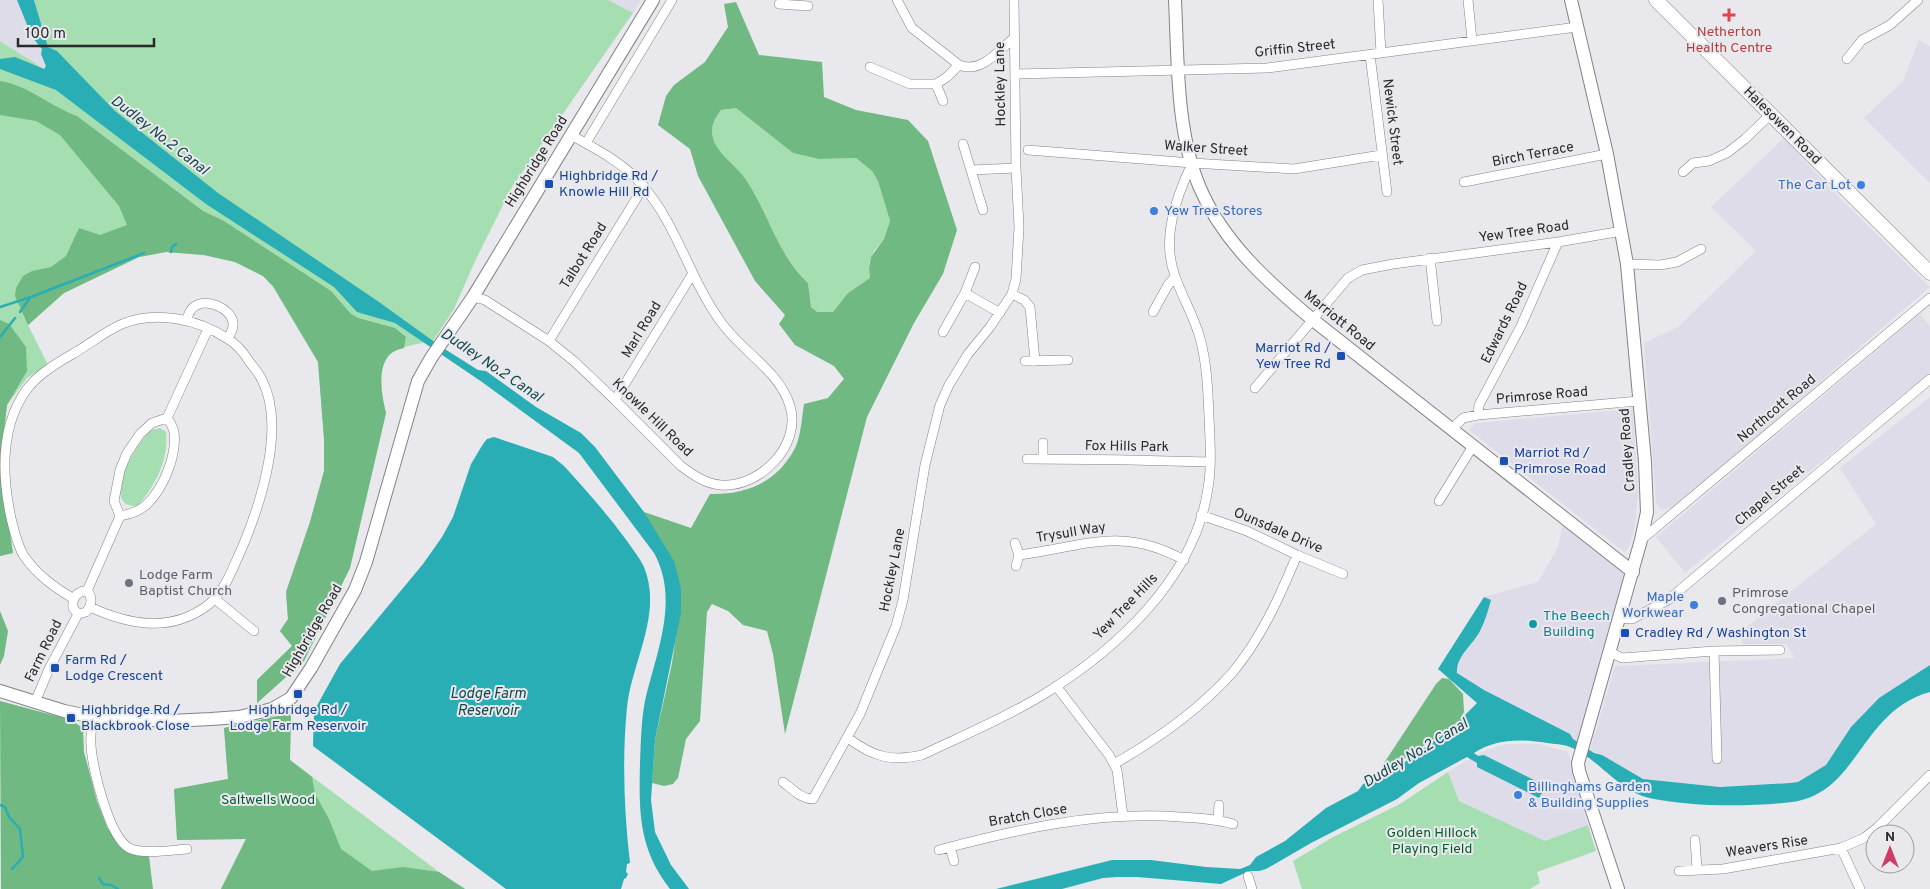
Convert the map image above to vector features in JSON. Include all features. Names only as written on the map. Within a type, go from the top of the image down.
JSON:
[{"type":"main road","name":"Halesowen Road","points":[[1656,0],[1930,273]]},
{"type":"street","name":"Highbridge Road","points":[[0,691],[93,718],[170,721],[239,717],[272,710],[291,698],[311,668],[350,598],[366,562],[418,381],[431,358],[473,297],[653,0]]},
{"type":"street","points":[[586,143],[672,0]]},
{"type":"street","points":[[897,0],[912,28],[959,65],[966,68],[982,65],[1014,38]]},
{"type":"street","name":"Hockley Lane","points":[[783,782],[800,795],[813,799],[848,738],[883,660],[904,600],[925,465],[940,405],[949,385],[968,354],[1000,313],[1012,294],[1016,279],[1019,227],[1016,168],[1014,0]]},
{"type":"street","name":"Marriott Road","points":[[1175,0],[1179,70],[1186,137],[1200,188],[1228,235],[1263,275],[1313,320],[1633,572]]},
{"type":"street","points":[[1378,0],[1380,53]]},
{"type":"street","points":[[1468,0],[1472,40]]},
{"type":"street","name":"Cradley Road","points":[[1570,0],[1622,231],[1627,264],[1645,462],[1647,512],[1641,540],[1579,759],[1579,771],[1618,889]]},
{"type":"street","points":[[1847,59],[1862,40],[1890,25],[1918,0]]},
{"type":"street","points":[[779,4],[789,2],[808,6]]},
{"type":"street","name":"Griffin Street","points":[[1015,74],[1267,68],[1577,26]]},
{"type":"street","name":"Newick Street","points":[[1370,54],[1387,192]]},
{"type":"street","points":[[870,67],[910,84],[936,84],[959,65]]},
{"type":"street","points":[[936,84],[943,101]]},
{"type":"street","points":[[1683,172],[1693,163],[1709,161],[1727,153],[1746,140],[1771,114]]},
{"type":"street","name":"Knowle Hill Road","points":[[473,297],[485,300],[549,341],[575,362],[681,466],[709,483],[733,485],[743,483],[759,475],[778,457],[786,446],[791,431],[791,408],[780,383],[722,324],[710,307],[669,224],[644,186],[618,164],[571,135]]},
{"type":"street","points":[[963,144],[983,210]]},
{"type":"street","name":"Walker Street","points":[[1028,150],[1294,169],[1381,155]]},
{"type":"street","name":"Birch Terrace","points":[[1464,182],[1606,154]]},
{"type":"street","name":"Yew Tree Hills","points":[[848,738],[862,749],[884,758],[909,758],[922,755],[1008,714],[1056,686],[1095,658],[1137,620],[1167,587],[1184,560],[1201,515],[1208,489],[1210,462],[1208,396],[1204,357],[1200,337],[1175,277],[1169,251],[1172,220],[1180,188],[1192,163]]},
{"type":"street","points":[[971,170],[1016,168]]},
{"type":"street","name":"Talbot Road","points":[[549,341],[644,186]]},
{"type":"street","name":"Yew Tree Road","points":[[1255,388],[1348,278],[1362,270],[1430,258],[1558,242],[1622,231]]},
{"type":"street","name":"Edwards Road","points":[[1478,415],[1479,405],[1521,326],[1558,242]]},
{"type":"street","points":[[1627,264],[1660,265],[1677,262],[1702,249]]},
{"type":"street","points":[[1430,258],[1437,321]]},
{"type":"street","points":[[943,332],[965,293],[976,267]]},
{"type":"street","name":"Marl Road","points":[[615,400],[693,273]]},
{"type":"street","points":[[1154,312],[1168,285],[1175,277]]},
{"type":"street","points":[[965,293],[1000,313]]},
{"type":"street","points":[[1012,294],[1024,300],[1030,307],[1035,361]]},
{"type":"street","name":"Northcott Road","points":[[1641,540],[1930,298]]},
{"type":"street","points":[[187,320],[189,313],[195,306],[212,304],[222,308],[230,314],[233,322],[228,339]]},
{"type":"street","points":[[74,599],[50,584],[34,570],[22,554],[16,539],[6,495],[4,465],[7,436],[11,418],[27,389],[36,379],[58,363],[114,328],[145,318],[187,320],[228,339],[247,358],[262,380],[270,409],[271,442],[261,496],[248,533],[232,569],[215,599],[198,611],[161,624],[146,624],[122,620],[90,607]]},
{"type":"street","points":[[87,591],[120,516],[114,501],[120,470],[127,453],[140,434],[152,423],[167,418],[208,329]]},
{"type":"street","points":[[1025,362],[1068,360]]},
{"type":"street","name":"Chapel Street","points":[[1619,618],[1632,619],[1668,600],[1930,379]]},
{"type":"street","name":"Primrose Road","points":[[1452,429],[1463,418],[1478,415],[1639,401]]},
{"type":"street","points":[[120,516],[136,512],[148,504],[158,490],[170,462],[174,443],[174,430],[167,418]]},
{"type":"street","points":[[1043,443],[1043,459]]},
{"type":"street","points":[[1439,501],[1473,446]]},
{"type":"street","name":"Fox Hills Park","points":[[1027,459],[1124,459],[1210,462]]},
{"type":"street","name":"Ounsdale Drive","points":[[1201,515],[1247,531],[1297,556],[1343,574]]},
{"type":"street","name":"Trysull Way","points":[[1019,555],[1053,551],[1096,540],[1118,540],[1151,545],[1184,560]]},
{"type":"street","name":"Trysull Way","points":[[1015,543],[1019,555],[1016,566]]},
{"type":"street","points":[[1114,764],[1151,743],[1178,724],[1232,672],[1269,617],[1297,556]]},
{"type":"street","points":[[87,591],[91,597],[90,607],[86,612],[78,614],[73,608],[74,599],[80,592],[87,591]]},
{"type":"street","points":[[215,599],[254,631]]},
{"type":"street","name":"Farm Road","points":[[35,702],[49,669],[78,614]]},
{"type":"street","points":[[1610,652],[1622,658],[1714,651],[1780,650]]},
{"type":"street","points":[[1714,651],[1717,759]]},
{"type":"street","points":[[1056,686],[1114,764],[1119,780],[1123,816]]},
{"type":"street","points":[[93,718],[91,744],[96,775],[103,802],[120,838],[129,848],[140,851],[187,849]]},
{"type":"street","name":"Weavers Rise","points":[[1679,871],[1723,869],[1841,848],[1864,838],[1930,775]]},
{"type":"street","points":[[1218,820],[1219,804]]},
{"type":"street","name":"Bratch Close","points":[[939,850],[1024,829],[1123,816],[1153,815],[1218,820],[1233,824]]},
{"type":"street","points":[[1696,840],[1698,869]]},
{"type":"street","points":[[950,847],[954,861]]},
{"type":"street","points":[[1841,848],[1860,889]]},
{"type":"street","points":[[1248,876],[1252,889]]},
{"type":"shaded area","points":[[0,0],[25,0],[71,86],[0,41]]},
{"type":"shaded area","points":[[608,0],[641,0],[633,13]]},
{"type":"shaded area","points":[[1919,40],[1930,46],[1930,183],[1864,118],[1903,81]]},
{"type":"shaded area","points":[[1784,138],[1828,186],[1930,287],[1716,471],[1671,508],[1661,510],[1656,503],[1644,343],[1678,327],[1756,251],[1711,207]]},
{"type":"shaded area","points":[[1920,314],[1930,326],[1930,373],[1685,573],[1656,537]]},
{"type":"shaded area","points":[[1930,397],[1930,665],[1879,698],[1851,727],[1826,765],[1798,782],[1720,787],[1643,779],[1590,750],[1615,666],[1795,658],[1786,644],[1743,644],[1740,632],[1876,524],[1840,468]]},
{"type":"shaded area","points":[[1633,409],[1638,492],[1635,527],[1628,549],[1624,552],[1469,430],[1476,423]]},
{"type":"shaded area","points":[[1563,524],[1633,572],[1581,749],[1438,669],[1484,597],[1538,582],[1558,547]]},
{"type":"shaded area","name":"Billinghams Garden & Building Supplies","points":[[1505,744],[1539,744],[1568,752],[1588,825],[1545,841],[1459,801],[1448,772],[1479,753]]},
{"type":"green space","points":[[34,0],[608,0],[633,13],[512,187],[476,259],[454,309],[433,341],[401,348],[387,358],[382,373],[386,413],[350,568],[304,661],[257,703],[257,680],[292,646],[280,631],[288,619],[286,592],[310,522],[324,471],[324,439],[318,362],[273,287],[263,276],[235,262],[204,255],[166,252],[139,257],[64,293],[28,325],[48,365],[27,378],[7,405],[0,466],[0,41],[71,86],[57,51],[48,47]]},
{"type":"green space","points":[[736,2],[759,55],[822,62],[824,97],[856,110],[908,120],[928,141],[957,230],[943,274],[914,323],[867,417],[785,734],[773,654],[767,631],[743,625],[728,611],[712,604],[707,612],[700,721],[686,739],[678,778],[673,784],[664,786],[652,783],[655,740],[672,663],[681,601],[681,588],[644,512],[691,528],[710,494],[737,492],[761,484],[781,468],[796,446],[804,404],[828,398],[844,379],[834,366],[795,345],[779,324],[785,315],[755,281],[698,176],[690,149],[658,125],[666,96],[674,85],[705,62],[728,27],[724,4]],"holes":[[[736,108],[793,153],[819,159],[856,158],[872,171],[878,181],[890,221],[884,239],[871,257],[870,278],[848,293],[833,312],[817,312],[811,307],[808,283],[781,247],[746,180],[715,144],[712,134],[714,122],[721,110]]]},
{"type":"green space","points":[[0,81],[30,91],[77,116],[203,211],[224,221],[331,291],[351,314],[358,318],[395,328],[406,337],[404,348],[390,354],[383,367],[381,383],[386,413],[350,568],[304,661],[257,703],[257,680],[292,646],[280,631],[288,619],[286,592],[310,522],[324,471],[324,439],[318,362],[273,286],[263,276],[235,262],[204,255],[166,252],[139,257],[64,293],[28,325],[15,296],[16,288],[23,276],[32,271],[51,267],[66,256],[79,228],[100,235],[127,225],[119,206],[60,135],[36,121],[0,115]]},
{"type":"green space","points":[[736,108],[793,153],[819,159],[856,158],[872,171],[878,181],[890,221],[884,239],[874,251],[869,263],[870,278],[848,293],[833,312],[817,312],[811,307],[808,283],[790,262],[750,187],[715,144],[712,130],[717,116],[721,110]]},
{"type":"green space","points":[[0,320],[9,324],[26,347],[27,371],[7,405],[0,466]]},
{"type":"green space","points":[[160,428],[166,432],[166,443],[160,472],[138,506],[126,504],[121,497],[124,473],[137,447],[145,437],[152,430]]},
{"type":"green space","points":[[0,466],[13,553],[0,556]]},
{"type":"green space","points":[[0,466],[13,553],[0,556]]},
{"type":"green space","points":[[0,611],[8,631],[4,656],[0,665]]},
{"type":"green space","points":[[1442,678],[1449,679],[1463,694],[1464,712],[1459,721],[1390,768],[1382,769],[1384,763],[1436,684]]},
{"type":"green space","points":[[0,701],[71,720],[83,728],[84,752],[97,801],[107,827],[118,842],[149,856],[153,889],[1,889]]},
{"type":"green space","name":"Saltwells Wood","points":[[291,713],[290,760],[439,872],[465,889],[221,889],[246,839],[177,840],[174,789],[228,779],[224,728]]},
{"type":"green space","name":"Saltwells Wood","points":[[291,713],[290,760],[312,777],[315,794],[329,819],[341,849],[372,871],[403,867],[439,872],[465,889],[221,889],[246,839],[177,840],[174,789],[228,779],[224,728]]},
{"type":"green space","name":"Golden Hillock Playing Field","points":[[1448,772],[1459,801],[1545,841],[1588,825],[1596,851],[1537,872],[1540,883],[1530,889],[1302,889],[1293,861],[1333,837],[1400,804]]},
{"type":"water","points":[[17,0],[34,0],[48,47],[57,51],[115,111],[218,193],[379,302],[440,346],[478,370],[486,371],[536,407],[581,433],[595,447],[644,512],[674,561],[681,588],[681,613],[655,740],[651,800],[655,832],[671,865],[689,889],[670,889],[659,874],[646,844],[641,813],[641,732],[645,701],[663,627],[665,589],[662,571],[654,553],[579,453],[482,382],[395,323],[357,312],[334,287],[206,204],[56,90],[0,69],[0,59],[15,57],[44,69],[46,66],[41,54],[42,49],[32,37]]},
{"type":"water","name":"Lodge Farm Reservoir","points":[[494,437],[553,457],[564,466],[612,522],[644,567],[649,585],[650,602],[648,620],[627,707],[624,785],[630,863],[627,864],[626,872],[628,874],[624,879],[621,889],[506,889],[313,746],[314,711],[340,664],[423,564],[442,537],[453,517],[471,464],[487,439]]},
{"type":"water","name":"Dudley No.2 Canal","points":[[1484,597],[1491,600],[1486,616],[1477,636],[1459,661],[1457,673],[1484,690],[1570,734],[1573,739],[1594,753],[1602,755],[1643,779],[1720,787],[1798,782],[1826,765],[1851,727],[1879,698],[1930,665],[1930,692],[1907,702],[1888,716],[1832,784],[1814,795],[1792,802],[1757,805],[1720,805],[1683,803],[1649,798],[1624,786],[1589,758],[1572,748],[1519,740],[1509,741],[1491,745],[1474,753],[1478,756],[1484,755],[1546,786],[1539,798],[1477,767],[1477,763],[1467,757],[1419,783],[1397,799],[1311,843],[1266,869],[1249,871],[1221,884],[1118,877],[1103,878],[1062,889],[996,889],[1112,860],[1151,860],[1240,869],[1250,865],[1256,857],[1285,841],[1326,808],[1358,791],[1363,784],[1379,778],[1402,764],[1451,729],[1477,703],[1438,669]]},
{"type":"waterway","points":[[171,252],[172,247],[176,244]]},
{"type":"waterway","points":[[0,307],[31,297],[144,253]]},
{"type":"waterway","points":[[20,312],[30,298]]},
{"type":"waterway","points":[[0,337],[15,318]]},
{"type":"waterway","points":[[0,805],[5,807],[9,817],[20,829],[23,857],[12,869]]},
{"type":"waterway","points":[[99,878],[103,884],[111,885],[118,889]]},
{"type":"place","name":"Netherton Health Centre","points":[[1729,15]]},
{"type":"place","name":"Highbridge Rd / Knowle Hill Rd","points":[[549,184]]},
{"type":"place","name":"The Car Lot","points":[[1861,185]]},
{"type":"place","name":"Yew Tree Stores","points":[[1154,211]]},
{"type":"place","name":"Marriot Rd / Yew Tree Rd","points":[[1341,356]]},
{"type":"place","name":"Marriot Rd / Primrose Road","points":[[1504,461]]},
{"type":"place","name":"Lodge Farm Baptist Church","points":[[129,583]]},
{"type":"place","name":"Primrose Congregational Chapel","points":[[1722,601]]},
{"type":"place","name":"Maple Workwear","points":[[1694,605]]},
{"type":"place","name":"The Beech Building","points":[[1533,624]]},
{"type":"place","name":"Cradley Rd / Washington St","points":[[1625,633]]},
{"type":"place","name":"Farm Rd / Lodge Crescent","points":[[55,668]]},
{"type":"place","name":"Highbridge Rd / Lodge Farm Reservoir","points":[[298,694]]},
{"type":"place","name":"Highbridge Rd / Blackbrook Close","points":[[71,718]]},
{"type":"place","name":"Billinghams Garden & Building Supplies","points":[[1518,795]]}]
